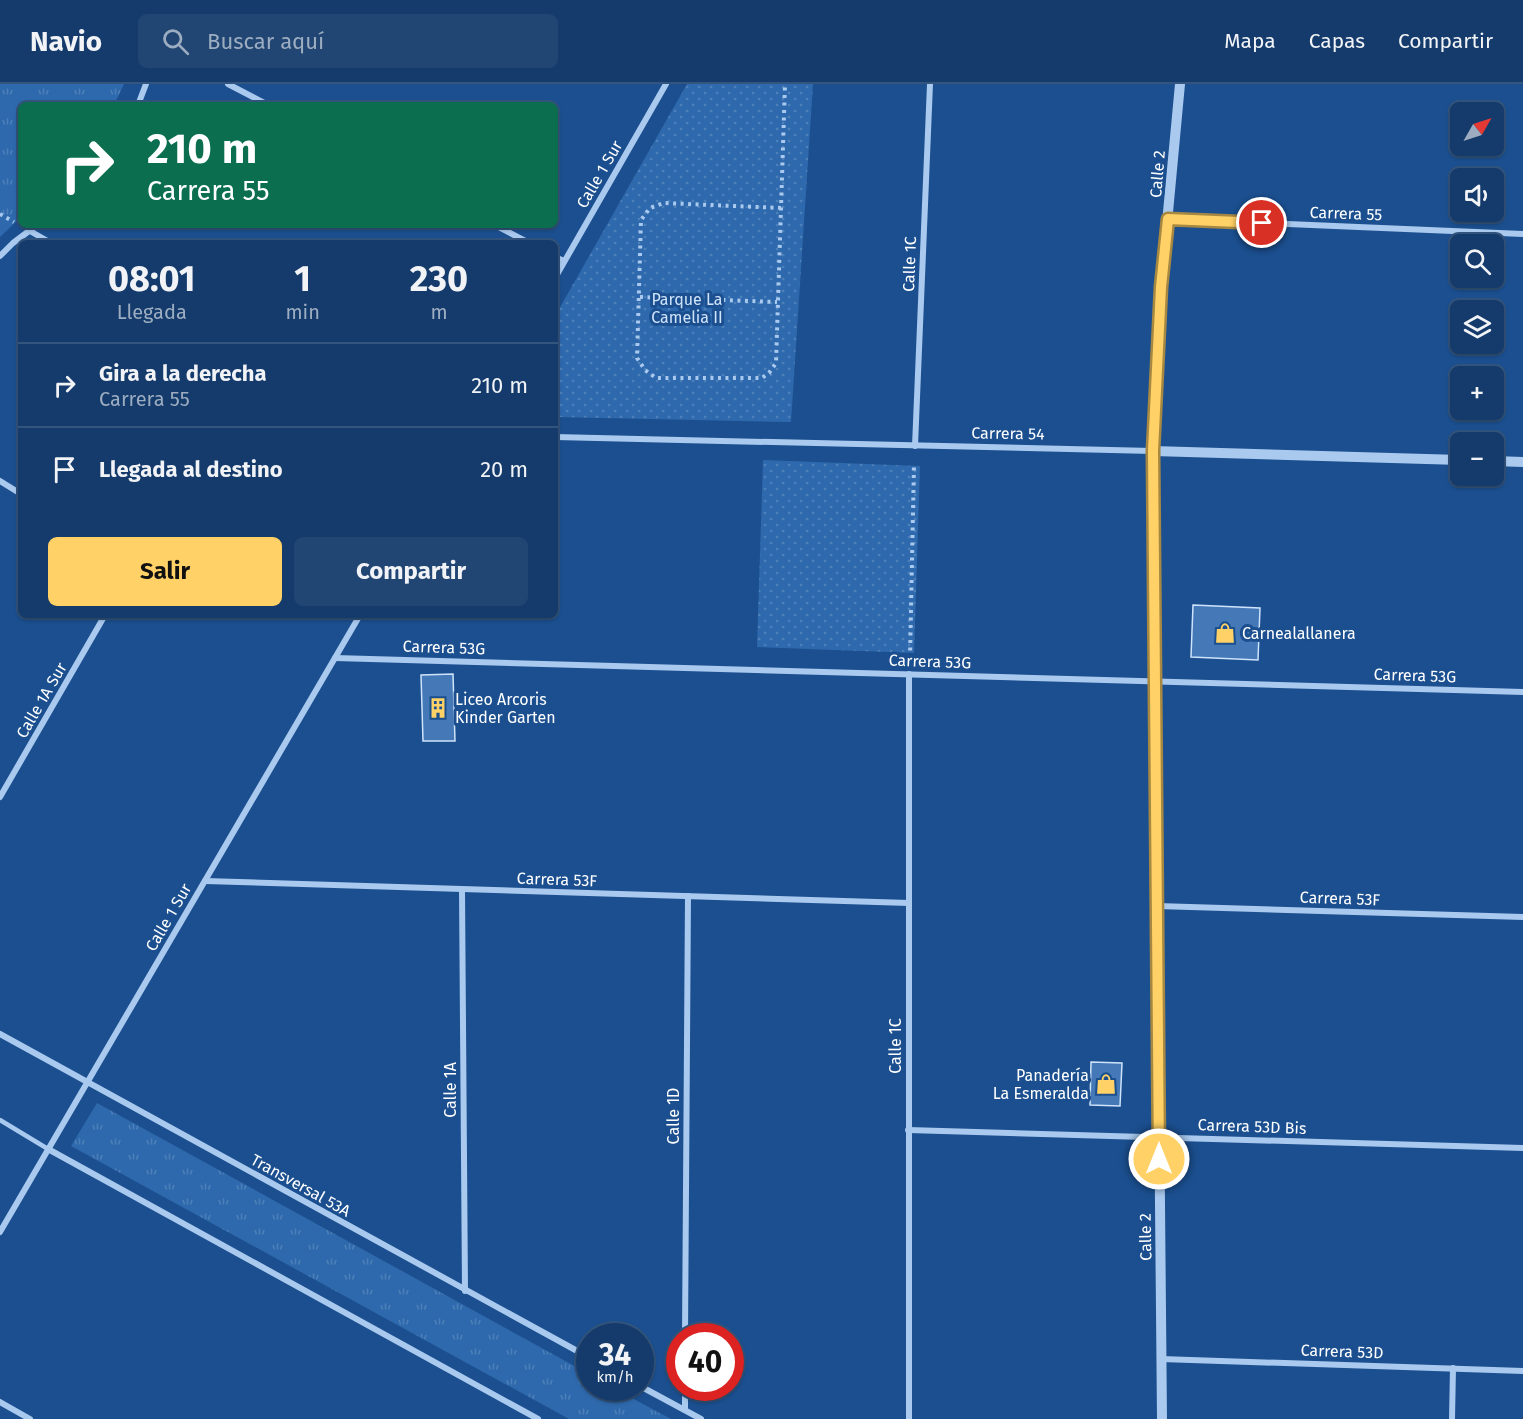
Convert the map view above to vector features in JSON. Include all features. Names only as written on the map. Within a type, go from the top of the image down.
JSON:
[{"type":"street","points":[[139,102],[146,84]]},
{"type":"street","points":[[228,84],[262,102]]},
{"type":"street","name":"Calle 1 Sur","points":[[558,272],[666,84]]},
{"type":"street","name":"Calle 1C","points":[[915,446],[930,84]]},
{"type":"street","name":"Calle 2","points":[[1162,1419],[1153,451],[1161,287],[1180,84]]},
{"type":"street","name":"Carrera 55","points":[[1168,219],[1523,234]]},
{"type":"street","points":[[0,255],[12,243],[34,228]]},
{"type":"street","points":[[501,228],[523,240]]},
{"type":"street","points":[[30,231],[46,240]]},
{"type":"street","points":[[558,258],[564,261]]},
{"type":"street","name":"Carrera 54","points":[[558,437],[1450,460]]},
{"type":"street","points":[[1504,461],[1523,462]]},
{"type":"street","points":[[0,481],[18,492]]},
{"type":"street","name":"Calle 1A Sur","points":[[0,798],[103,618]]},
{"type":"street","name":"Calle 1 Sur","points":[[0,1232],[358,618]]},
{"type":"street","name":"Carrera 53G","points":[[335,657],[1523,692]]},
{"type":"street","name":"Calle 1C","points":[[909,674],[909,1419]]},
{"type":"street","name":"Carrera 53F","points":[[205,881],[909,903]]},
{"type":"street","name":"Calle 1A","points":[[462,890],[465,1291]]},
{"type":"street","name":"Calle 1D","points":[[686,1323],[688,897]]},
{"type":"street","name":"Carrera 53F","points":[[1157,906],[1523,917]]},
{"type":"street","name":"Transversal 53A","points":[[0,1035],[576,1350]]},
{"type":"street","name":"Carrera 53D Bis","points":[[908,1130],[1523,1148]]},
{"type":"street","points":[[48,1149],[538,1419]]},
{"type":"street","name":"Carrera 53D","points":[[1161,1359],[1523,1371]]},
{"type":"street","points":[[1452,1419],[1453,1368]]},
{"type":"street","points":[[654,1393],[701,1419]]},
{"type":"street","points":[[685,1401],[685,1410]]},
{"type":"street","points":[[0,1402],[30,1419]]},
{"type":"lane","points":[[0,1120],[48,1149]]},
{"type":"path","points":[[781,208],[664,203],[650,208],[641,220],[637,358],[645,370],[656,378],[762,378],[776,363],[777,302],[781,208],[785,84]]},
{"type":"path","points":[[640,297],[777,302]]},
{"type":"path","points":[[909,674],[915,446]]},
{"type":"green space","points":[[0,84],[124,84],[115,102],[18,102],[18,220],[0,237]]},
{"type":"green space","name":"Parque La Camelia II","points":[[687,84],[813,84],[791,422],[558,417],[558,311]]},
{"type":"green space","points":[[763,460],[920,466],[914,653],[757,647]]},
{"type":"green space","points":[[97,1103],[576,1367],[576,1401],[637,1401],[671,1419],[569,1419],[71,1146]]},
{"type":"building","name":"Carnealallanera","points":[[1193,605],[1260,608],[1258,660],[1191,657]]},
{"type":"building","name":"Liceo Arcoris Kinder Garten","points":[[453,674],[455,741],[423,741],[421,675]]},
{"type":"building","name":"Panadería La Esmeralda","points":[[1091,1062],[1122,1063],[1120,1106],[1090,1105]]},
{"type":"place","name":"Carnealallanera","points":[[1225,633]]},
{"type":"place","name":"Liceo Arcoris Kinder Garten","points":[[438,708]]},
{"type":"place","name":"Panadería La Esmeralda","points":[[1106,1084]]},
{"type":"route","points":[[1159,1159],[1153,451],[1161,287],[1168,219],[1262,223]]}]
